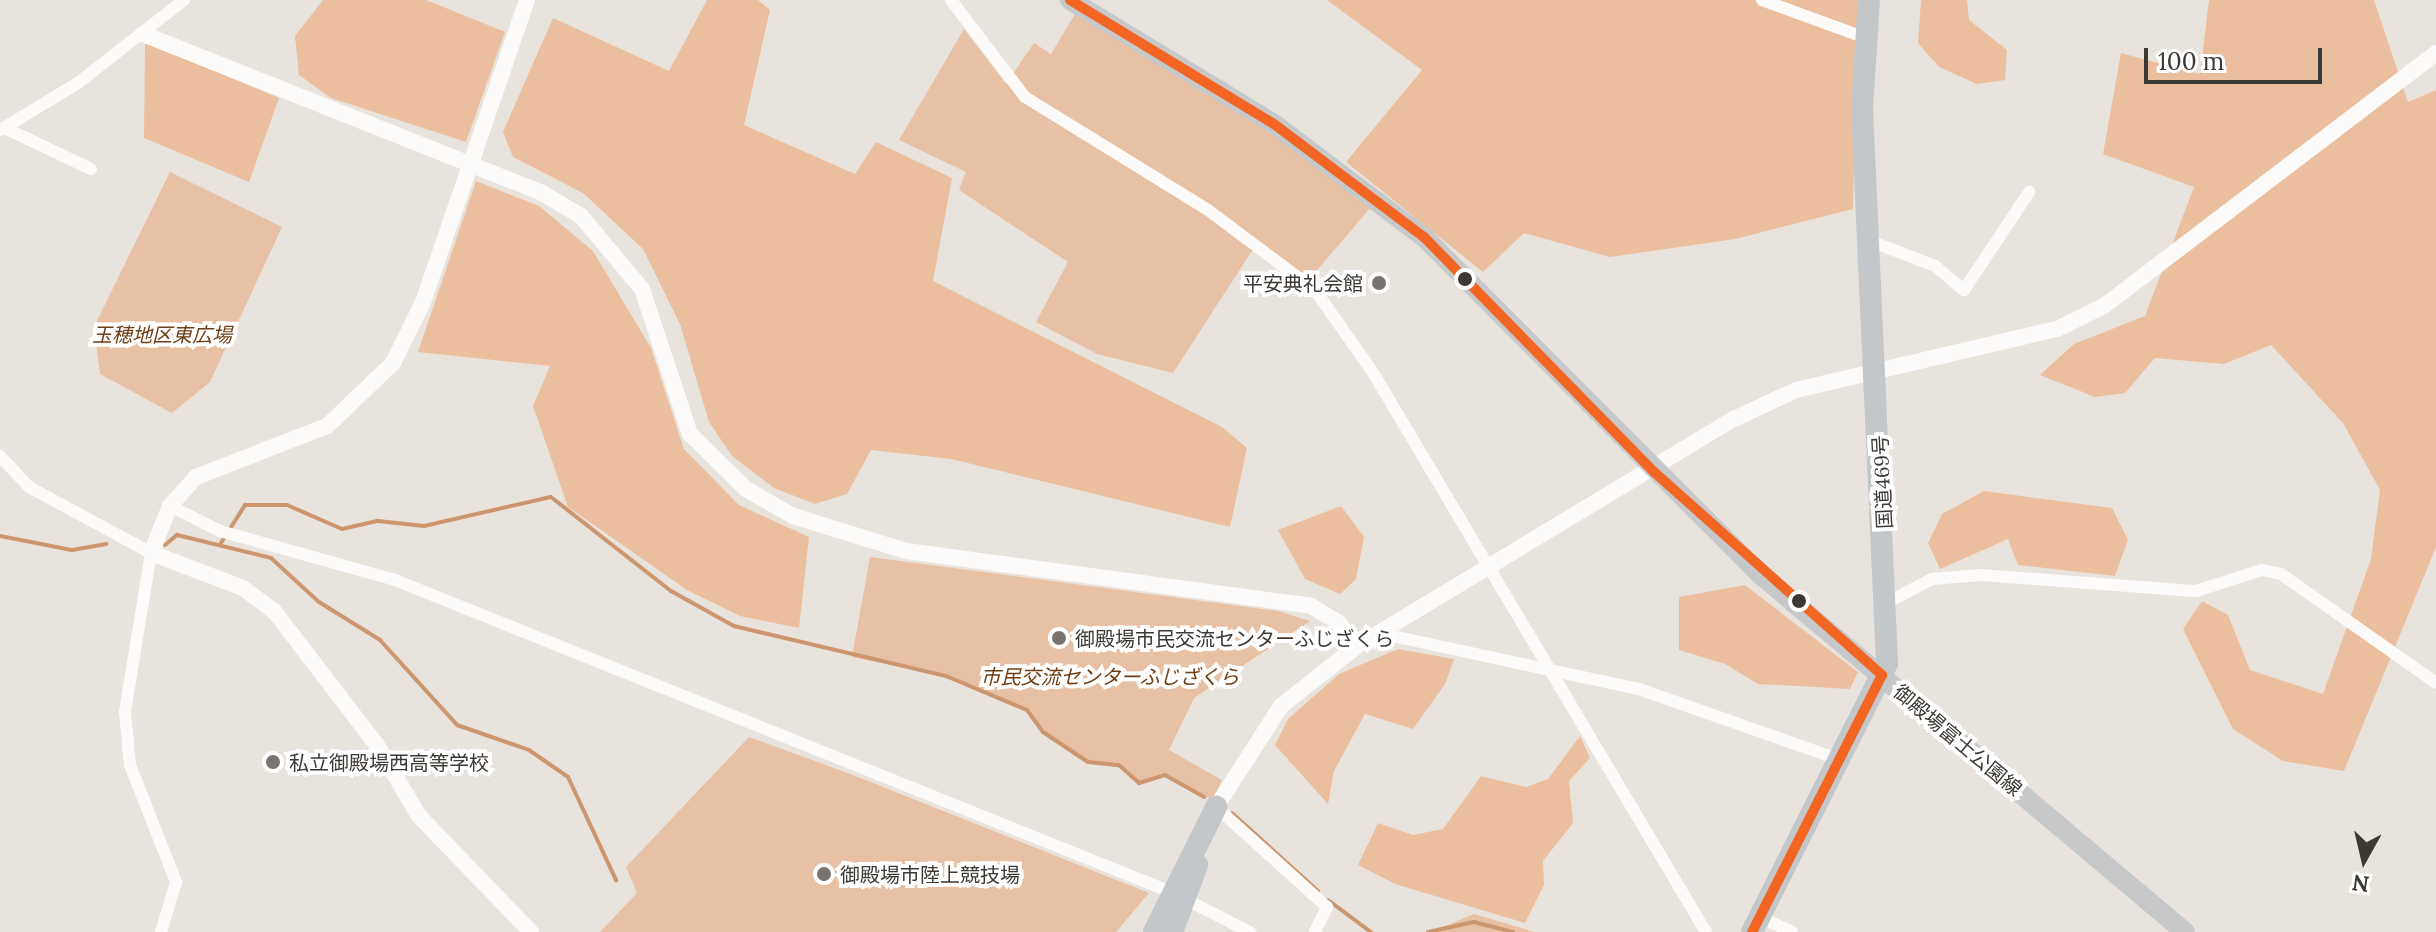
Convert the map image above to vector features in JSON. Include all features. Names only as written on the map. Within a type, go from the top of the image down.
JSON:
[{"type":"highway","name":"国道469号","points":[[1756,925],[1882,675],[1888,602],[1868,240],[1866,38],[1869,0]]},
{"type":"highway","points":[[1154,932],[1178,896],[1216,807]]},
{"type":"highway","points":[[1172,932],[1178,896]]},
{"type":"main road","name":"御殿場富士公園線","points":[[1070,0],[1274,124],[1379,201],[1482,290],[1653,471],[1882,675],[2185,932]]},
{"type":"street","points":[[3,130],[143,34],[184,0]]},
{"type":"street","points":[[161,932],[176,882],[130,765],[125,712],[151,553],[170,506],[196,477],[314,432],[366,396],[407,342],[527,0]]},
{"type":"street","points":[[951,0],[1025,97],[1208,210],[1315,290],[1491,569],[1706,932]]},
{"type":"street","points":[[1762,0],[1866,38]]},
{"type":"street","points":[[143,34],[542,193],[612,247],[642,289],[690,434],[746,489],[793,516],[918,553],[1311,606],[1339,623],[1357,646]]},
{"type":"street","points":[[1315,932],[1327,907],[1216,807],[1281,706],[1357,646],[1796,390],[1876,368],[2042,333],[2104,306],[2436,53]]},
{"type":"street","points":[[3,130],[91,169]]},
{"type":"street","points":[[1868,240],[1935,266],[1964,290],[2029,192]]},
{"type":"street","points":[[0,456],[29,487],[151,553],[243,588],[274,611],[377,745],[419,816],[531,932]]},
{"type":"street","points":[[170,506],[220,531],[395,580],[1178,896],[1250,932]]},
{"type":"street","points":[[1888,602],[1932,579],[1981,575],[2196,591],[2262,570],[2281,574],[2436,683]]},
{"type":"street","points":[[1379,633],[1710,709],[1838,759]]},
{"type":"street","points":[[1756,925],[1792,932]]},
{"type":"green space","points":[[1075,14],[1281,140],[1371,207],[1308,281],[1257,243],[1173,373],[1097,354],[1036,322],[1068,262],[959,190],[966,172],[899,140],[964,29],[1006,84],[1034,43],[1051,54]]},
{"type":"green space","name":"玉穂地区東広場","points":[[170,172],[282,227],[210,382],[172,413],[100,374],[94,327]]},
{"type":"green space","name":"市民交流センターふじざくら","points":[[870,557],[1278,611],[1310,621],[1194,698],[1169,750],[1222,780],[1213,800],[1165,775],[1139,783],[1119,765],[1088,762],[1043,732],[1027,710],[1000,697],[946,676],[852,657]]},
{"type":"green space","points":[[749,737],[1149,893],[1116,932],[600,932],[637,893],[626,867]]},
{"type":"green space","points":[[1474,914],[1531,931],[1533,932],[1431,932]]},
{"type":"shaded area","points":[[323,0],[426,0],[505,32],[466,142],[331,98],[299,75],[295,36]]},
{"type":"shaded area","points":[[707,0],[758,0],[770,10],[744,125],[855,174],[876,142],[952,178],[933,281],[1222,427],[1247,448],[1230,527],[951,459],[871,450],[847,494],[815,504],[774,488],[732,456],[709,422],[680,324],[643,249],[583,193],[513,157],[503,132],[553,18],[669,71]]},
{"type":"shaded area","points":[[1327,0],[1858,0],[1853,209],[1735,239],[1610,257],[1524,233],[1483,272],[1346,162],[1422,70]]},
{"type":"shaded area","points":[[1921,0],[1967,0],[1969,20],[2007,50],[2005,80],[1977,84],[1939,67],[1918,43]]},
{"type":"shaded area","points":[[2209,0],[2374,0],[2408,102],[2436,90],[2436,547],[2344,771],[2283,761],[2233,729],[2183,629],[2202,601],[2228,615],[2250,670],[2323,694],[2371,559],[2380,490],[2343,423],[2271,345],[2224,364],[2155,358],[2125,393],[2095,397],[2040,375],[2074,344],[2145,316],[2194,187],[2103,154],[2121,53],[2200,74]]},
{"type":"shaded area","points":[[145,42],[279,98],[249,182],[144,138]]},
{"type":"shaded area","points":[[476,181],[539,206],[593,251],[651,348],[684,449],[739,505],[809,537],[799,628],[740,616],[687,590],[568,507],[533,406],[550,366],[418,352]]},
{"type":"shaded area","points":[[1984,491],[2112,508],[2128,540],[2115,576],[2018,565],[2008,539],[1940,569],[1928,543],[1942,514]]},
{"type":"shaded area","points":[[1341,506],[1364,537],[1356,579],[1340,594],[1305,579],[1278,530]]},
{"type":"shaded area","points":[[1745,585],[1858,672],[1850,689],[1758,684],[1725,664],[1679,650],[1679,597]]},
{"type":"shaded area","points":[[1398,649],[1454,659],[1445,684],[1413,729],[1365,714],[1334,771],[1328,804],[1275,745],[1288,719],[1339,674]]},
{"type":"shaded area","points":[[1580,736],[1590,758],[1569,781],[1573,823],[1543,861],[1544,885],[1525,923],[1395,884],[1358,865],[1378,823],[1413,835],[1443,829],[1481,776],[1526,787],[1548,779]]},
{"type":"waterway","points":[[221,543],[245,505],[287,505],[342,529],[378,521],[424,526],[551,497],[671,591],[734,626],[946,676],[1027,710],[1043,732],[1088,762],[1119,765],[1139,783],[1165,775],[1204,797]]},
{"type":"waterway","points":[[165,545],[177,535],[271,558],[319,602],[380,640],[457,725],[529,750],[568,777],[616,880]]},
{"type":"waterway","points":[[0,536],[72,550],[106,544]]},
{"type":"waterway","points":[[1232,813],[1318,891]]},
{"type":"waterway","points":[[1328,900],[1371,932]]},
{"type":"waterway","points":[[1428,932],[1474,922],[1513,932]]},
{"type":"transit line","points":[[1070,0],[1274,124],[1424,237],[1653,471],[1882,675],[1752,932]]},
{"type":"place","name":"平安典礼会館","points":[[1379,283]]},
{"type":"place","name":"御殿場市民交流センターふじざくら","points":[[1059,638]]},
{"type":"place","name":"私立御殿場西高等学校","points":[[273,762]]},
{"type":"place","name":"御殿場市陸上競技場","points":[[824,874]]}]
